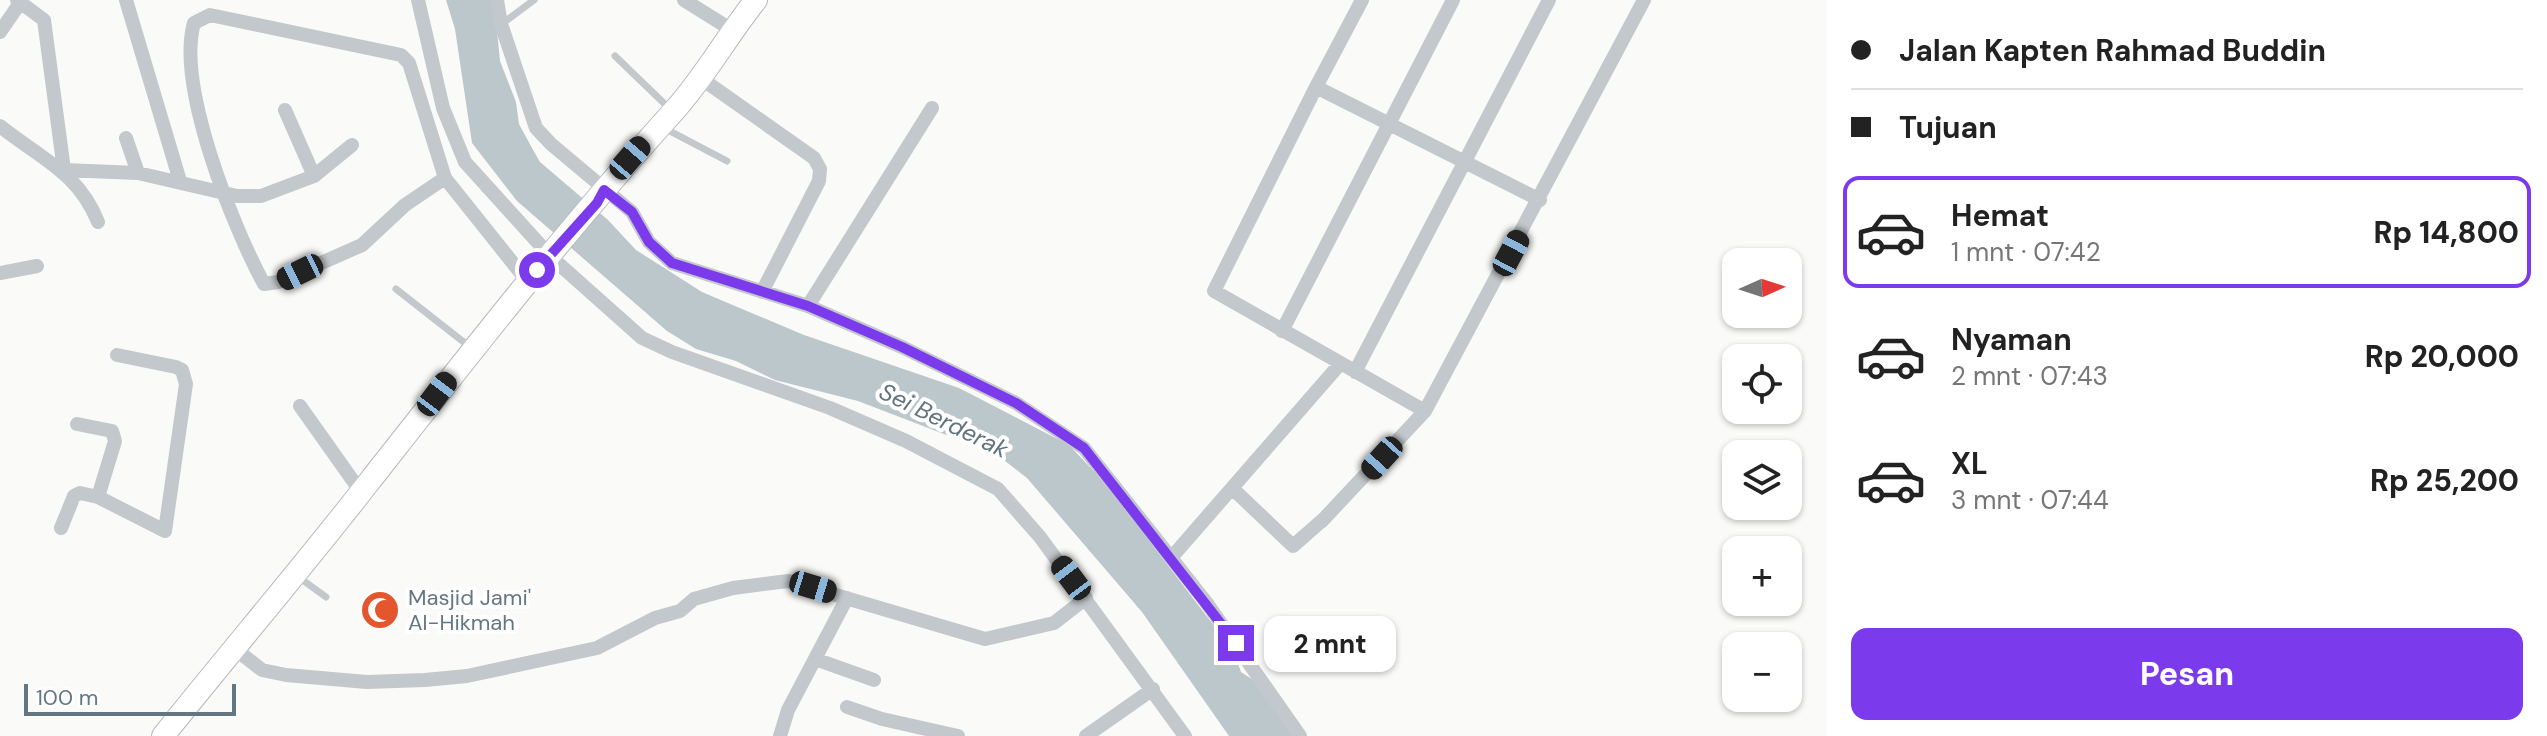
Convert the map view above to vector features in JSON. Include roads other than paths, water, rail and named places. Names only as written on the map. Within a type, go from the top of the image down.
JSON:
[{"type":"main road","points":[[163,736],[295,575],[472,348],[666,118],[756,0]]},
{"type":"street","points":[[126,0],[180,181]]},
{"type":"street","points":[[418,0],[443,108],[465,162],[557,248],[642,338],[672,352],[842,413],[998,489],[1086,598],[1185,736]]},
{"type":"street","points":[[497,0],[501,24],[536,128],[600,196],[632,212],[649,242],[672,263],[808,306],[902,347],[1016,403],[1084,448],[1171,558],[1300,736]]},
{"type":"street","points":[[684,0],[732,30]]},
{"type":"street","points":[[1362,0],[1214,289],[1215,293],[1425,411]]},
{"type":"street","points":[[1282,331],[1453,0]]},
{"type":"street","points":[[1355,372],[1549,0]]},
{"type":"street","points":[[1232,488],[1293,546],[1325,518],[1425,411],[1644,0]]},
{"type":"street","points":[[0,32],[20,1],[44,20],[64,170]]},
{"type":"street","points":[[445,178],[405,205],[362,245],[267,284],[222,192],[198,112],[190,37],[194,23],[210,15],[401,55],[409,63],[445,178],[528,282]]},
{"type":"street","points":[[699,77],[814,158],[820,169],[819,181],[762,292]]},
{"type":"street","points":[[1316,87],[1540,200]]},
{"type":"street","points":[[808,306],[932,108]]},
{"type":"street","points":[[285,110],[314,176]]},
{"type":"street","points":[[0,126],[64,170],[88,195],[98,222]]},
{"type":"street","points":[[126,138],[138,173]]},
{"type":"street","points":[[64,170],[138,173],[222,192],[261,196],[314,176],[352,145]]},
{"type":"street","points":[[0,273],[37,266]]},
{"type":"street","points":[[61,528],[77,494],[98,497],[165,531],[186,384],[184,375],[176,367],[117,355]]},
{"type":"street","points":[[1171,558],[1340,364]]},
{"type":"street","points":[[300,406],[361,492]]},
{"type":"street","points":[[77,424],[112,431],[115,441],[98,497]]},
{"type":"street","points":[[234,648],[262,670],[286,675],[367,682],[425,680],[467,676],[597,648],[655,618],[680,611],[694,599],[733,588],[788,581],[985,639],[1054,623],[1086,598]]},
{"type":"street","points":[[784,723],[847,598]]},
{"type":"street","points":[[815,659],[874,680]]},
{"type":"street","points":[[1086,736],[1153,689]]},
{"type":"street","points":[[847,707],[882,719],[958,736]]},
{"type":"lane","points":[[501,24],[534,0]]},
{"type":"lane","points":[[615,56],[666,118],[727,161]]},
{"type":"lane","points":[[396,289],[472,348]]},
{"type":"lane","points":[[295,575],[326,597]]},
{"type":"water","name":"Sei Berderak","points":[[446,0],[494,0],[500,61],[516,102],[519,124],[532,148],[540,162],[608,220],[636,250],[702,292],[804,335],[959,388],[1069,445],[1105,483],[1234,652],[1241,672],[1261,685],[1296,736],[1229,736],[1142,612],[1027,478],[996,454],[858,401],[775,380],[736,361],[696,349],[667,331],[517,201],[472,143],[455,29]]},
{"type":"place","name":"Masjid Jami' Al-Hikmah","points":[[380,610]]}]
